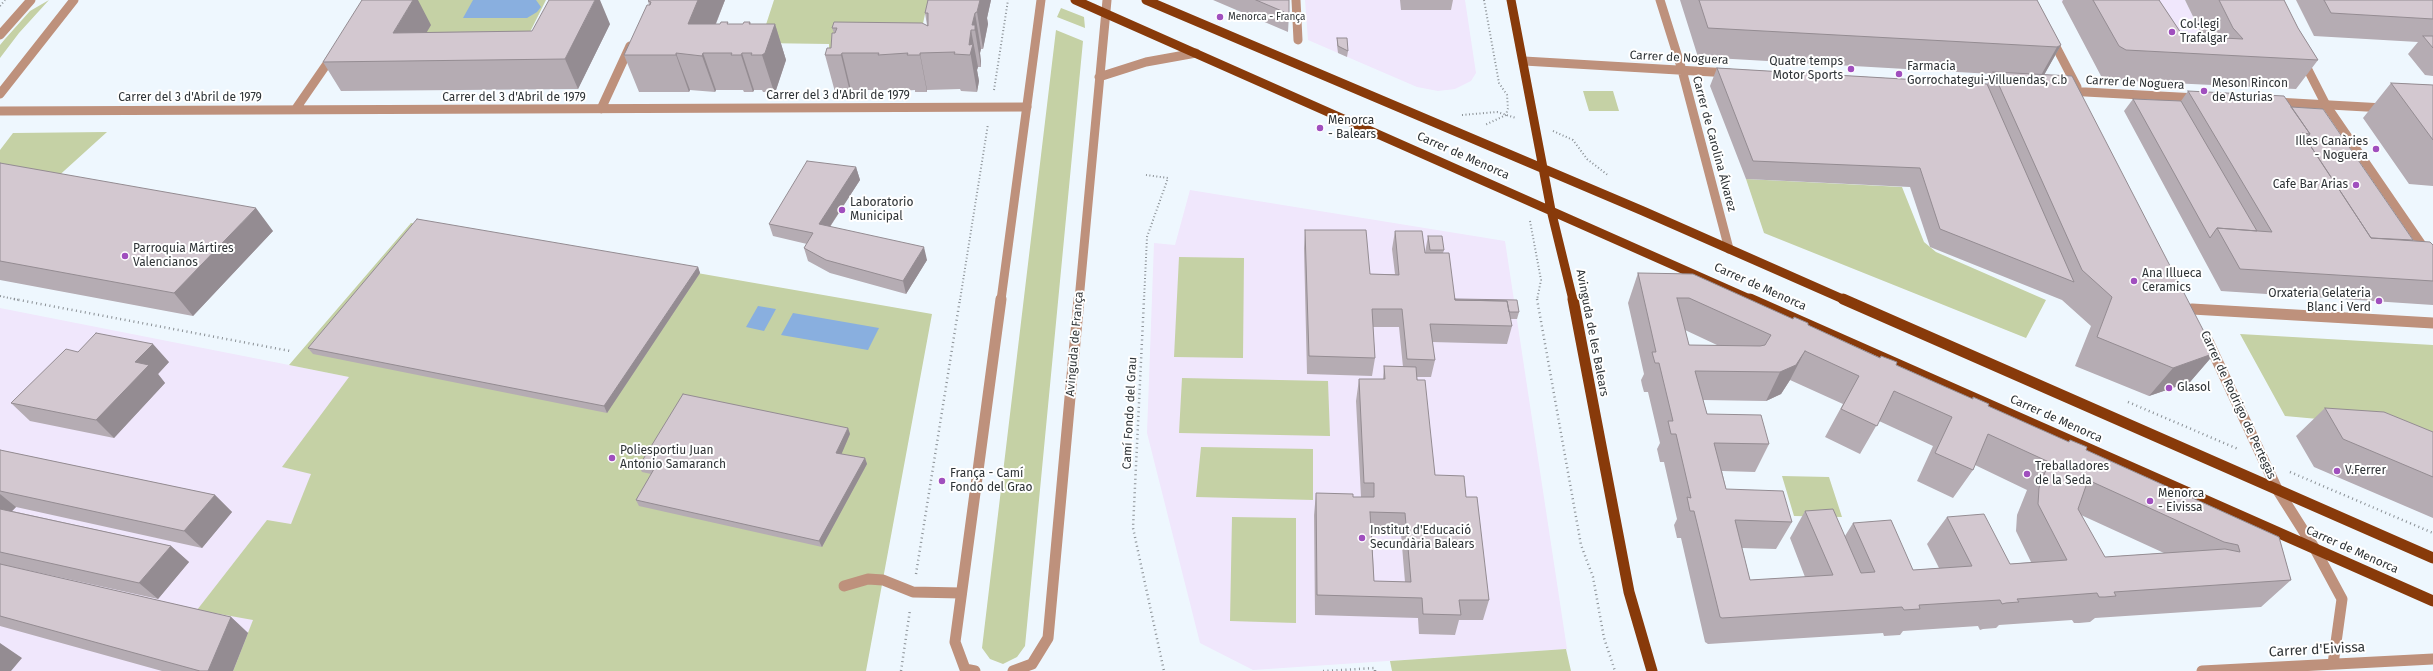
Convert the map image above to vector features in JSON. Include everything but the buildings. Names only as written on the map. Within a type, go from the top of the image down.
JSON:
[{"type":"main road","name":"Carrer de Menorca","points":[[1075,0],[2433,601]]},
{"type":"main road","name":"Carrer de Menorca","points":[[1146,0],[1729,249],[2433,558]]},
{"type":"main road","name":"Avinguda de les Balears","points":[[1511,0],[1545,171],[1551,210],[1572,293],[1629,592],[1652,671]]},
{"type":"street","points":[[0,35],[31,0]]},
{"type":"street","points":[[0,94],[74,0]]},
{"type":"street","points":[[975,671],[965,669],[955,642],[960,593],[1041,0]]},
{"type":"street","name":"Avinguda de França","points":[[1013,671],[1032,664],[1048,638],[1104,13],[1107,0]]},
{"type":"street","points":[[1296,0],[1298,40]]},
{"type":"street","name":"Carrer de Carolina Álvarez","points":[[1660,0],[1682,70],[1729,249]]},
{"type":"street","points":[[2047,28],[2087,106]]},
{"type":"street","points":[[602,109],[635,36]]},
{"type":"street","points":[[295,110],[339,45]]},
{"type":"street","points":[[2297,49],[2326,105],[2433,261]]},
{"type":"street","points":[[1099,77],[1146,62],[1196,53]]},
{"type":"street","name":"Carrer de Noguera","points":[[1524,62],[1738,73]]},
{"type":"street","name":"Carrer de Noguera","points":[[2056,90],[2206,99]]},
{"type":"street","points":[[2270,102],[2395,109]]},
{"type":"street","name":"Carrer del 3 d'Abril de 1979","points":[[0,110],[1027,107]]},
{"type":"street","points":[[2192,309],[2433,324]]},
{"type":"street","name":"Carrer de Rodrigo de Pertegàs","points":[[2202,330],[2277,489],[2315,550],[2342,599],[2333,664]]},
{"type":"street","points":[[844,586],[868,579],[883,580],[912,592],[960,593]]},
{"type":"street","name":"Carrer d'Eivissa","points":[[2202,671],[2433,659]]},
{"type":"path","points":[[0,6],[5,0]]},
{"type":"path","points":[[993,91],[1008,0]]},
{"type":"path","points":[[1484,0],[1499,82],[1507,95],[1508,108],[1506,115],[1483,127],[1486,146]]},
{"type":"path","points":[[901,671],[912,592],[989,117]]},
{"type":"path","points":[[1567,136],[1587,159],[1614,179]]},
{"type":"path","name":"Camí Fondo del Grau","points":[[1146,175],[1168,178],[1147,237],[1133,528],[1164,671]]},
{"type":"path","points":[[1527,217],[1532,225],[1541,280],[1536,302],[1580,545],[1593,577],[1604,638],[1615,671]]},
{"type":"path","points":[[0,296],[290,352]]},
{"type":"path","points":[[2285,470],[2433,533]]},
{"type":"path","points":[[1323,671],[1374,668],[1375,671]]},
{"type":"shaded area","points":[[1305,0],[1465,0],[1476,73],[1471,81],[1455,89],[1438,91],[1417,87],[1308,40]]},
{"type":"shaded area","name":"Col·legi Trafalgar","points":[[2061,0],[2185,0],[2213,57],[2062,2]]},
{"type":"shaded area","name":"Institut d'Educació Secundària Balears","points":[[1190,190],[1505,241],[1567,649],[1253,670],[1200,643],[1147,433],[1154,243],[1175,245]]},
{"type":"shaded area","points":[[0,308],[350,377],[233,671],[0,671]]},
{"type":"green space","points":[[49,0],[19,33],[0,58],[0,45],[5,39],[30,11]]},
{"type":"green space","points":[[399,0],[546,0],[529,34],[424,37],[430,25]]},
{"type":"green space","points":[[774,0],[928,0],[918,47],[829,48],[829,44],[760,43]]},
{"type":"green space","points":[[1061,8],[1084,17],[1085,28],[1057,17]]},
{"type":"green space","points":[[1056,30],[1083,41],[1025,646],[1017,657],[1003,664],[990,659],[982,648]]},
{"type":"green space","points":[[1583,91],[1613,91],[1619,111],[1589,111]]},
{"type":"green space","points":[[107,132],[43,190],[0,183],[0,150],[13,133]]},
{"type":"green space","points":[[1746,179],[1902,187],[1924,242],[1936,252],[2046,300],[2026,338],[1764,233]]},
{"type":"green space","name":"Poliesportiu Juan Antonio Samaranch","points":[[411,223],[932,314],[866,671],[233,671],[253,620],[197,610],[267,520],[291,524],[311,474],[282,467],[349,377],[289,365]]},
{"type":"green space","points":[[1179,257],[1244,258],[1243,358],[1174,357]]},
{"type":"green space","points":[[2240,334],[2433,345],[2433,456],[2351,422],[2285,416]]},
{"type":"green space","points":[[1182,378],[1328,381],[1330,436],[1179,433]]},
{"type":"green space","points":[[1201,447],[1313,449],[1313,500],[1196,497]]},
{"type":"green space","points":[[1782,476],[1829,477],[1842,517],[1794,516]]},
{"type":"green space","points":[[1232,517],[1296,518],[1296,623],[1230,621]]},
{"type":"green space","points":[[1566,649],[1571,671],[1392,671],[1390,661]]},
{"type":"water","points":[[473,0],[536,0],[541,7],[537,12],[527,18],[463,18]]},
{"type":"water","points":[[758,306],[776,309],[764,331],[746,327]]},
{"type":"water","points":[[793,313],[879,328],[868,350],[781,335]]},
{"type":"place","name":"Menorca - França","points":[[1220,17]]},
{"type":"place","name":"Col·legi Trafalgar","points":[[2172,32]]},
{"type":"place","name":"Quatre temps Motor Sports","points":[[1851,69]]},
{"type":"place","name":"Farmacia Gorrochategui-Villuendas, c.b","points":[[1899,74]]},
{"type":"place","name":"Meson Rincon de Asturias","points":[[2204,91]]},
{"type":"place","name":"Menorca - Balears","points":[[1320,128]]},
{"type":"place","name":"Illes Canàries - Noguera","points":[[2376,149]]},
{"type":"place","name":"Cafe Bar Arias","points":[[2356,185]]},
{"type":"place","name":"Laboratorio Municipal","points":[[842,210]]},
{"type":"place","name":"Parroquia Mártires Valencianos","points":[[125,256]]},
{"type":"place","name":"Ana Illueca Ceramics","points":[[2134,281]]},
{"type":"place","name":"Orxateria Gelateria Blanc i Verd","points":[[2379,301]]},
{"type":"place","name":"Glasol","points":[[2169,388]]},
{"type":"place","name":"Poliesportiu Juan Antonio Samaranch","points":[[612,458]]},
{"type":"place","name":"V.Ferrer","points":[[2337,471]]},
{"type":"place","name":"Treballadores de la Seda","points":[[2027,474]]},
{"type":"place","name":"França - Camí Fondo del Grao","points":[[942,481]]},
{"type":"place","name":"Menorca - Eivissa","points":[[2150,501]]},
{"type":"place","name":"Institut d'Educació Secundària Balears","points":[[1362,538]]}]
